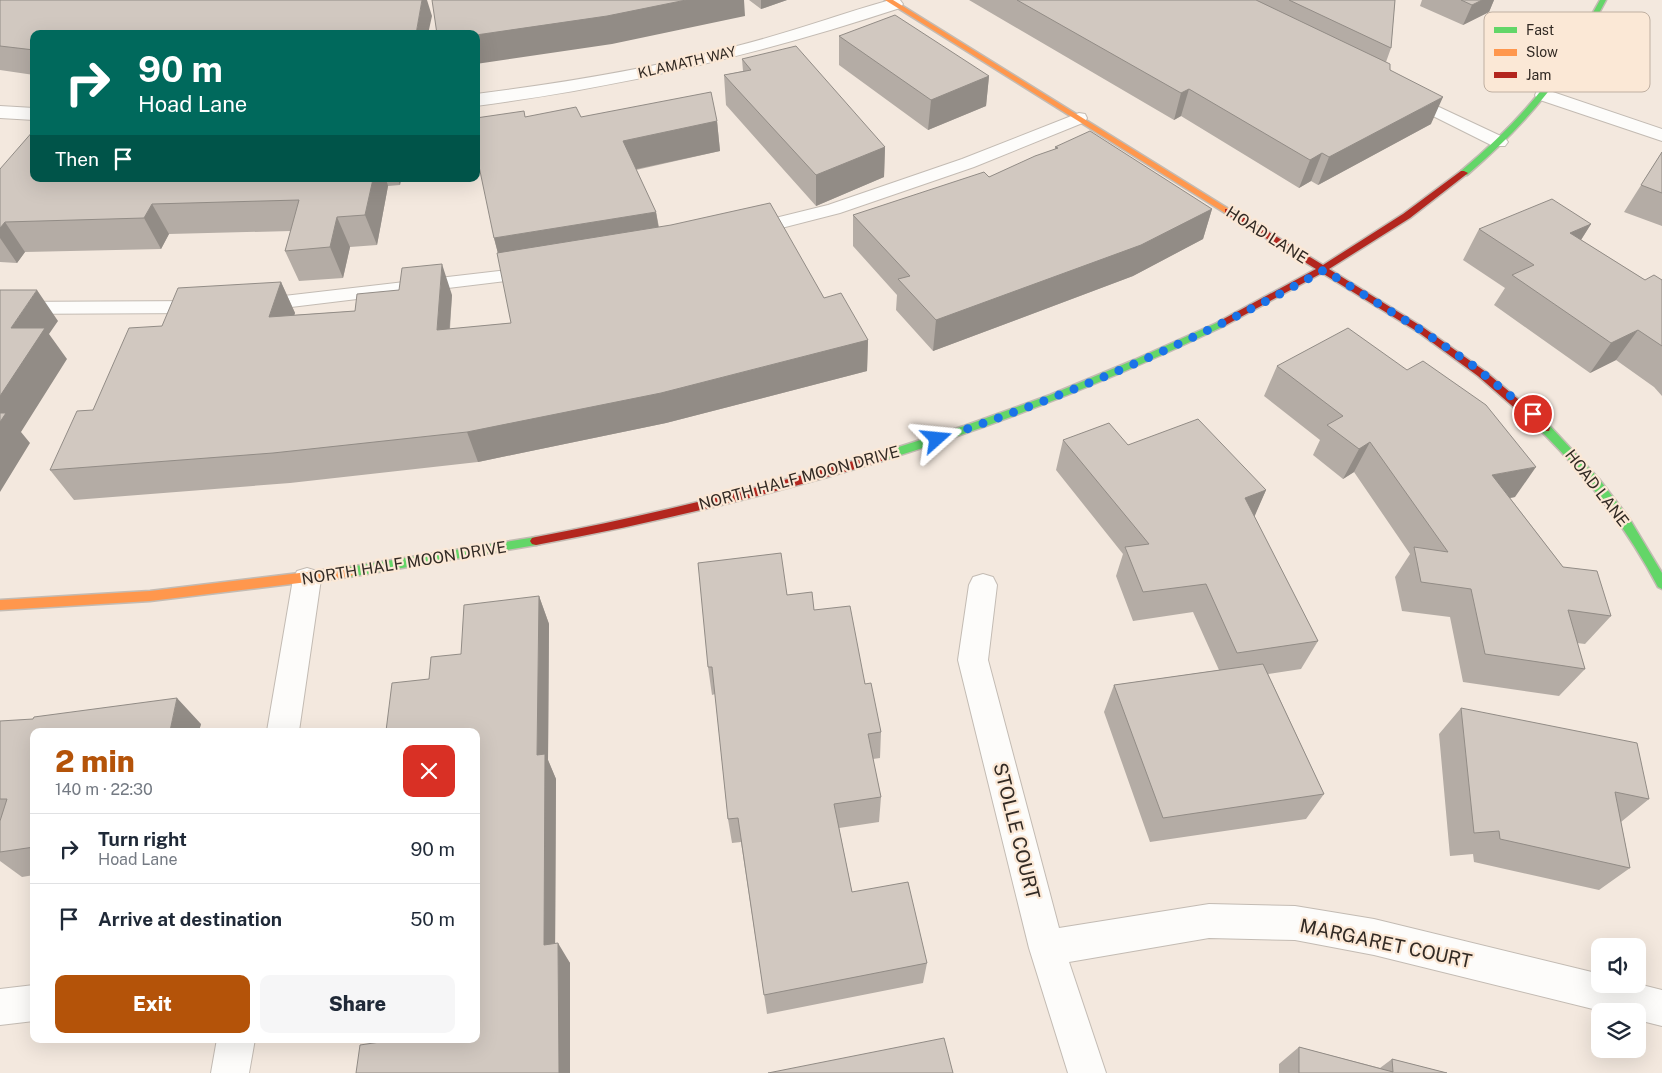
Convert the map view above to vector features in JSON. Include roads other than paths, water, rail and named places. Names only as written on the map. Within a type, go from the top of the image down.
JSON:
[{"type":"street","name":"NORTH HALF MOON DRIVE","points":[[1598,12],[1603,0]]},
{"type":"street","name":"KLAMATH WAY","points":[[480,99],[590,83],[692,63],[782,40],[891,2]]},
{"type":"street","name":"HOAD LANE","points":[[891,2],[1421,330],[1471,364],[1533,414],[1577,459],[1616,508],[1656,570],[1662,584]]},
{"type":"street","name":"NORTH HALF MOON DRIVE","points":[[0,605],[162,594],[307,579],[478,553],[614,526],[770,489],[890,455],[1001,417],[1134,365],[1250,311],[1324,270],[1412,213],[1465,173],[1499,142],[1546,92]]},
{"type":"street","points":[[1544,95],[1662,135]]},
{"type":"street","points":[[0,112],[30,114]]},
{"type":"street","points":[[283,728],[307,579]]},
{"type":"street","name":"STOLLE COURT","points":[[984,585],[973,660],[1047,948],[1087,1073]]},
{"type":"street","name":"MARGARET COURT","points":[[1047,948],[1209,921],[1295,923],[1374,937],[1662,1008]]},
{"type":"street","points":[[0,1007],[30,1003]]},
{"type":"street","points":[[230,1073],[235,1043]]},
{"type":"lane","points":[[1394,90],[1499,142]]},
{"type":"lane","points":[[731,234],[834,209],[968,163],[1079,118]]},
{"type":"lane","points":[[238,306],[393,290],[551,270]]},
{"type":"lane","points":[[0,308],[218,307]]}]
